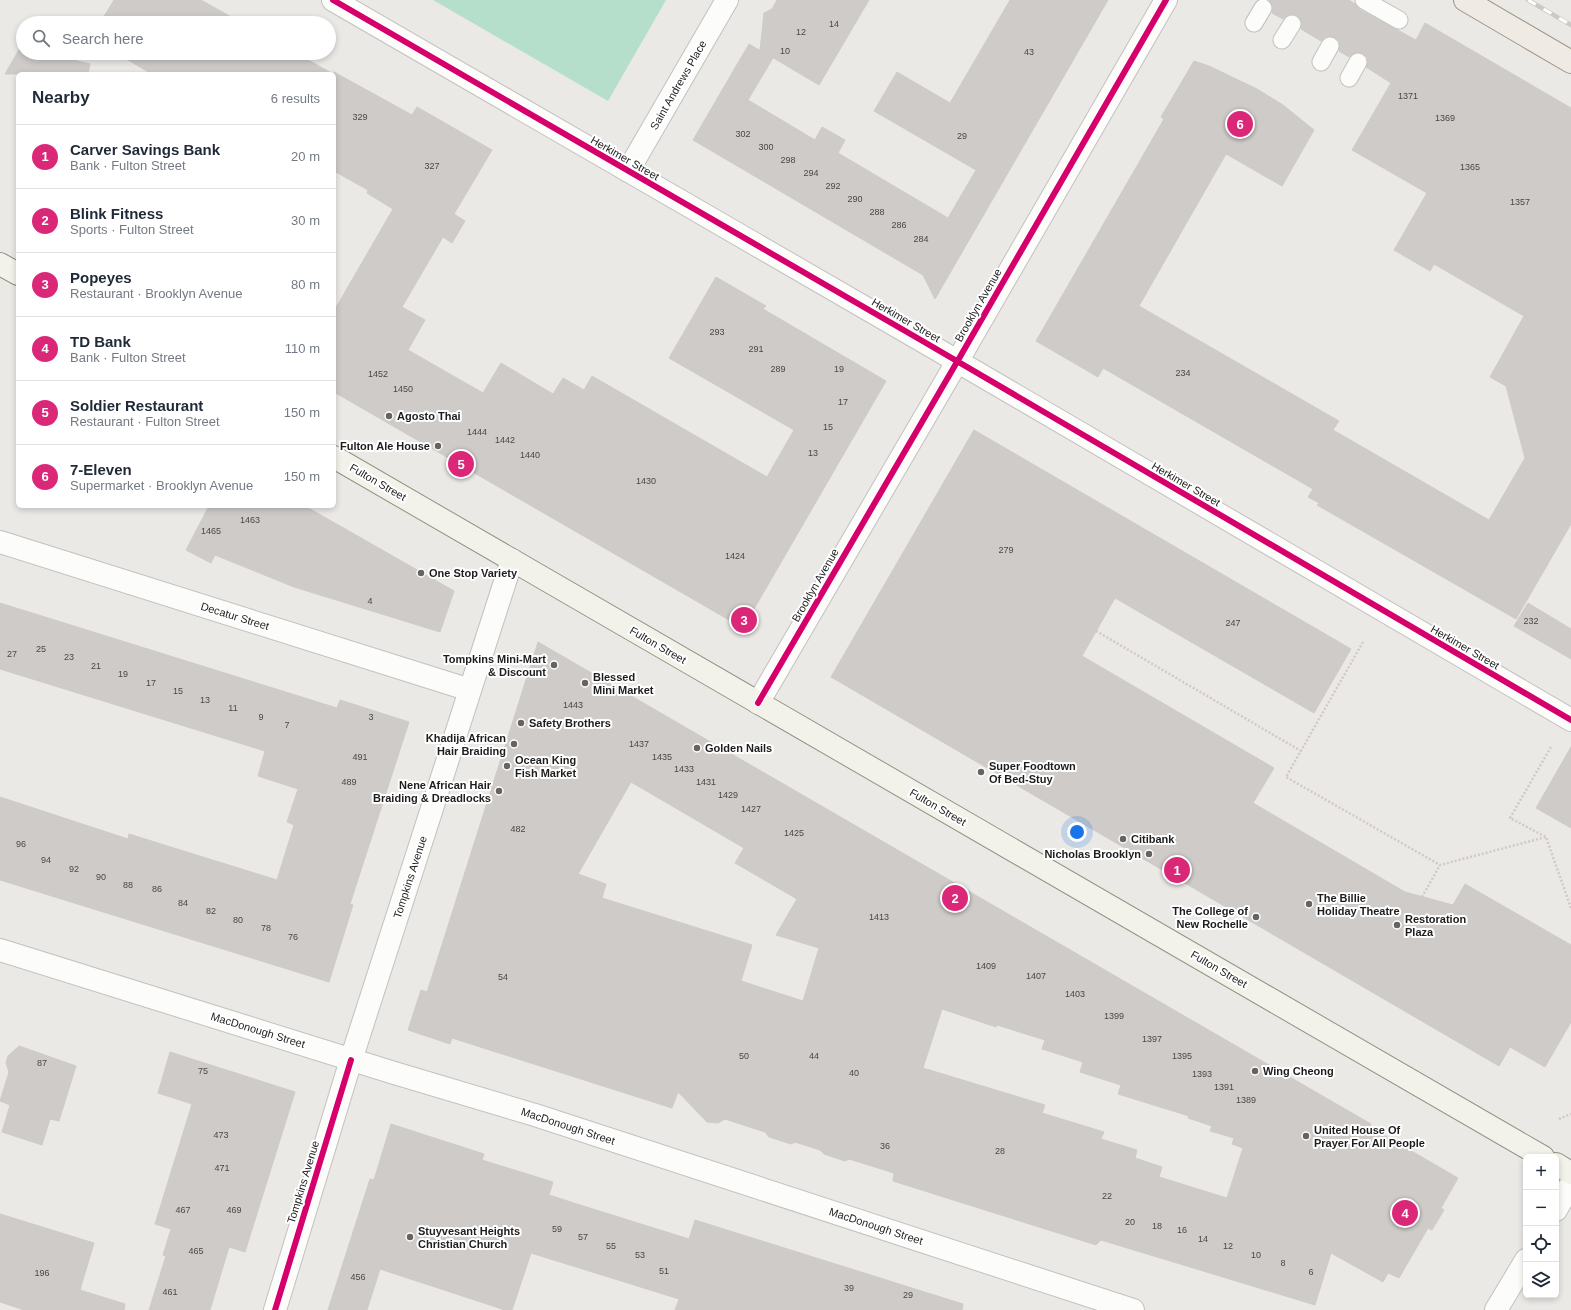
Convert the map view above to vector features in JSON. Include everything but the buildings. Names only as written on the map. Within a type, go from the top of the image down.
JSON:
[{"type":"main road","points":[[1465,0],[1571,62]]},
{"type":"main road","points":[[0,264],[16,273]]},
{"type":"main road","name":"Fulton Street","points":[[336,458],[1538,1154]]},
{"type":"main road","points":[[1559,1166],[1571,1173]]},
{"type":"street","name":"Herkimer Street","points":[[333,0],[1571,720]]},
{"type":"street","name":"Saint Andrews Place","points":[[628,171],[727,0]]},
{"type":"street","name":"Brooklyn Avenue","points":[[758,703],[1166,0]]},
{"type":"street","name":"Decatur Street","points":[[0,542],[470,690]]},
{"type":"street","name":"Tompkins Avenue","points":[[275,1310],[351,1060],[512,560]]},
{"type":"street","name":"MacDonough Street","points":[[0,950],[351,1060],[535,1115],[1133,1310]]},
{"type":"street","points":[[1559,1205],[1571,1184]]},
{"type":"street","points":[[1496,1310],[1525,1262]]},
{"type":"lane","points":[[1359,1],[1389,17]]},
{"type":"lane","points":[[1254,23],[1263,8]]},
{"type":"lane","points":[[1282,40],[1292,24]]},
{"type":"lane","points":[[1321,62],[1330,46]]},
{"type":"lane","points":[[1349,78],[1358,62]]},
{"type":"path","points":[[1096,631],[1301,751]]},
{"type":"path","points":[[1363,642],[1286,777],[1440,865],[1546,837]]},
{"type":"path","points":[[1551,747],[1510,818],[1546,837],[1571,908]]},
{"type":"path","points":[[1422,897],[1440,865]]},
{"type":"path","points":[[1559,1119],[1571,1114]]},
{"type":"green space","points":[[433,0],[666,0],[608,101]]},
{"type":"railway","points":[[1528,0],[1571,25]]},
{"type":"cycle path","points":[[333,0],[926,343],[1571,720]]},
{"type":"cycle path","points":[[758,703],[1166,0]]},
{"type":"cycle path","points":[[275,1310],[351,1060]]},
{"type":"place","name":"7-Eleven","points":[[1240,124]]},
{"type":"place","name":"Agosto Thai","points":[[389,416]]},
{"type":"place","name":"Fulton Ale House","points":[[438,446]]},
{"type":"place","name":"Soldier Restaurant","points":[[461,464]]},
{"type":"place","name":"One Stop Variety","points":[[421,573]]},
{"type":"place","name":"Popeyes","points":[[744,620]]},
{"type":"place","name":"Tompkins Mini-Mart & Discount","points":[[554,665]]},
{"type":"place","name":"Blessed Mini Market","points":[[585,683]]},
{"type":"place","name":"Safety Brothers","points":[[521,723]]},
{"type":"place","name":"Khadija African Hair Braiding","points":[[514,744]]},
{"type":"place","name":"Golden Nails","points":[[697,748]]},
{"type":"place","name":"Ocean King Fish Market","points":[[507,766]]},
{"type":"place","name":"Super Foodtown Of Bed-Stuy","points":[[981,772]]},
{"type":"place","name":"Nene African Hair Braiding & Dreadlocks","points":[[499,791]]},
{"type":"place","name":"Citibank","points":[[1123,839]]},
{"type":"place","name":"Nicholas Brooklyn","points":[[1149,854]]},
{"type":"place","name":"Carver Savings Bank","points":[[1177,870]]},
{"type":"place","name":"Blink Fitness","points":[[955,898]]},
{"type":"place","name":"The Billie Holiday Theatre","points":[[1309,904]]},
{"type":"place","name":"The College of New Rochelle","points":[[1256,917]]},
{"type":"place","name":"Restoration Plaza","points":[[1397,925]]},
{"type":"place","name":"Wing Cheong","points":[[1255,1071]]},
{"type":"place","name":"United House Of Prayer For All People","points":[[1306,1136]]},
{"type":"place","name":"TD Bank","points":[[1405,1213]]},
{"type":"place","name":"Stuyvesant Heights Christian Church","points":[[410,1237]]}]
